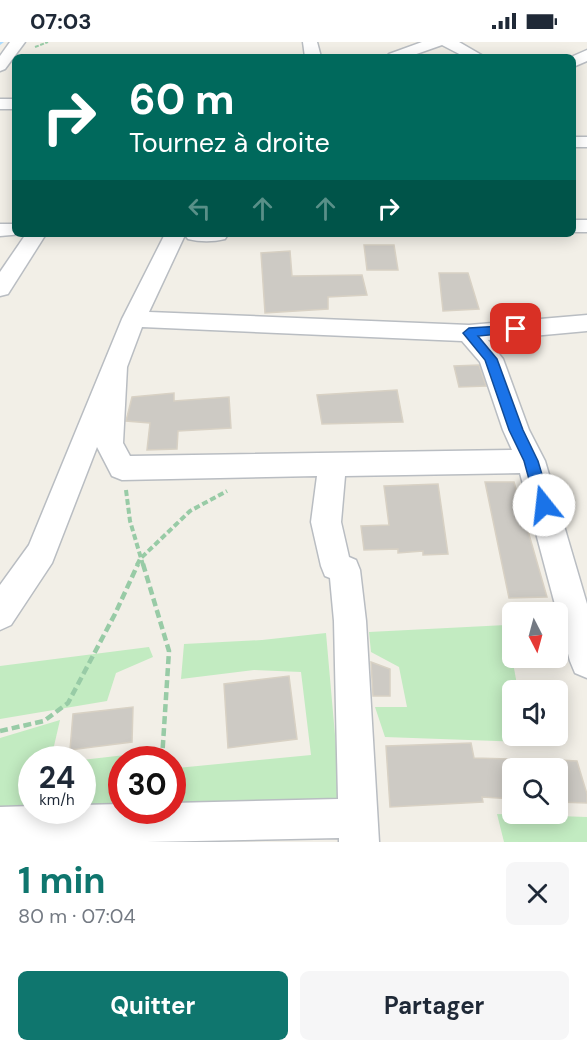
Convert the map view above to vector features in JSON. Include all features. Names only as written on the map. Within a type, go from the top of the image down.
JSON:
[{"type":"street","points":[[0,66],[18,42]]},
{"type":"street","points":[[402,54],[436,42]]},
{"type":"street","points":[[447,42],[471,54]]},
{"type":"street","points":[[0,289],[34,237]]},
{"type":"street","points":[[0,614],[40,553],[134,319],[174,237]]},
{"type":"street","points":[[134,319],[469,333],[587,323]]},
{"type":"street","points":[[469,333],[491,359],[516,430],[531,461],[587,661]]},
{"type":"street","points":[[115,368],[109,444],[122,468],[531,461]]},
{"type":"street","points":[[0,826],[358,830],[350,621],[345,570],[336,566],[326,522],[332,483],[330,465]]},
{"type":"path","points":[[122,468],[130,521],[169,651],[163,746]]},
{"type":"path","points":[[0,731],[44,721],[68,703],[115,614],[140,559],[190,510],[234,488]]},
{"type":"green space","points":[[502,625],[502,668],[514,668],[516,680],[502,680],[502,741],[385,737],[375,707],[407,707],[399,667],[371,652],[369,632]]},
{"type":"green space","points":[[326,633],[341,803],[186,805],[186,767],[311,755],[301,672],[254,670],[181,679],[184,644],[262,640]]},
{"type":"green space","points":[[149,647],[153,657],[116,673],[107,701],[0,719],[0,666]]},
{"type":"green space","points":[[60,720],[54,746],[18,746],[18,807],[0,808],[0,738]]},
{"type":"green space","points":[[108,757],[108,805],[96,806],[96,758]]},
{"type":"green space","points":[[497,814],[502,814],[502,824],[568,824],[568,816],[587,817],[587,842],[504,842]]},
{"type":"building","points":[[364,245],[394,245],[398,270],[367,270]]},
{"type":"building","points":[[290,251],[292,276],[362,275],[367,295],[328,297],[328,309],[265,313],[261,253]]},
{"type":"building","points":[[439,273],[468,273],[479,309],[443,311]]},
{"type":"building","points":[[479,365],[486,386],[459,387],[454,366]]},
{"type":"building","points":[[397,390],[403,422],[322,424],[317,395]]},
{"type":"building","points":[[174,393],[174,401],[229,397],[231,428],[178,431],[177,449],[147,450],[150,423],[126,421],[132,397]]},
{"type":"building","points":[[485,482],[514,482],[547,597],[509,598]]},
{"type":"building","points":[[438,484],[448,554],[423,555],[423,551],[398,553],[398,549],[364,550],[361,526],[389,525],[384,486]]},
{"type":"building","points":[[371,662],[390,669],[390,696],[373,696]]},
{"type":"building","points":[[289,676],[297,739],[228,748],[224,684]]},
{"type":"building","points":[[133,707],[132,742],[96,747],[70,746],[73,714]]},
{"type":"building","points":[[471,743],[474,758],[502,759],[502,798],[482,797],[483,802],[390,807],[386,746]]},
{"type":"building","points":[[568,761],[577,761],[587,794],[587,803],[568,802]]},
{"type":"route","points":[[516,329],[469,333],[491,359],[516,430],[531,461],[544,505]]}]
